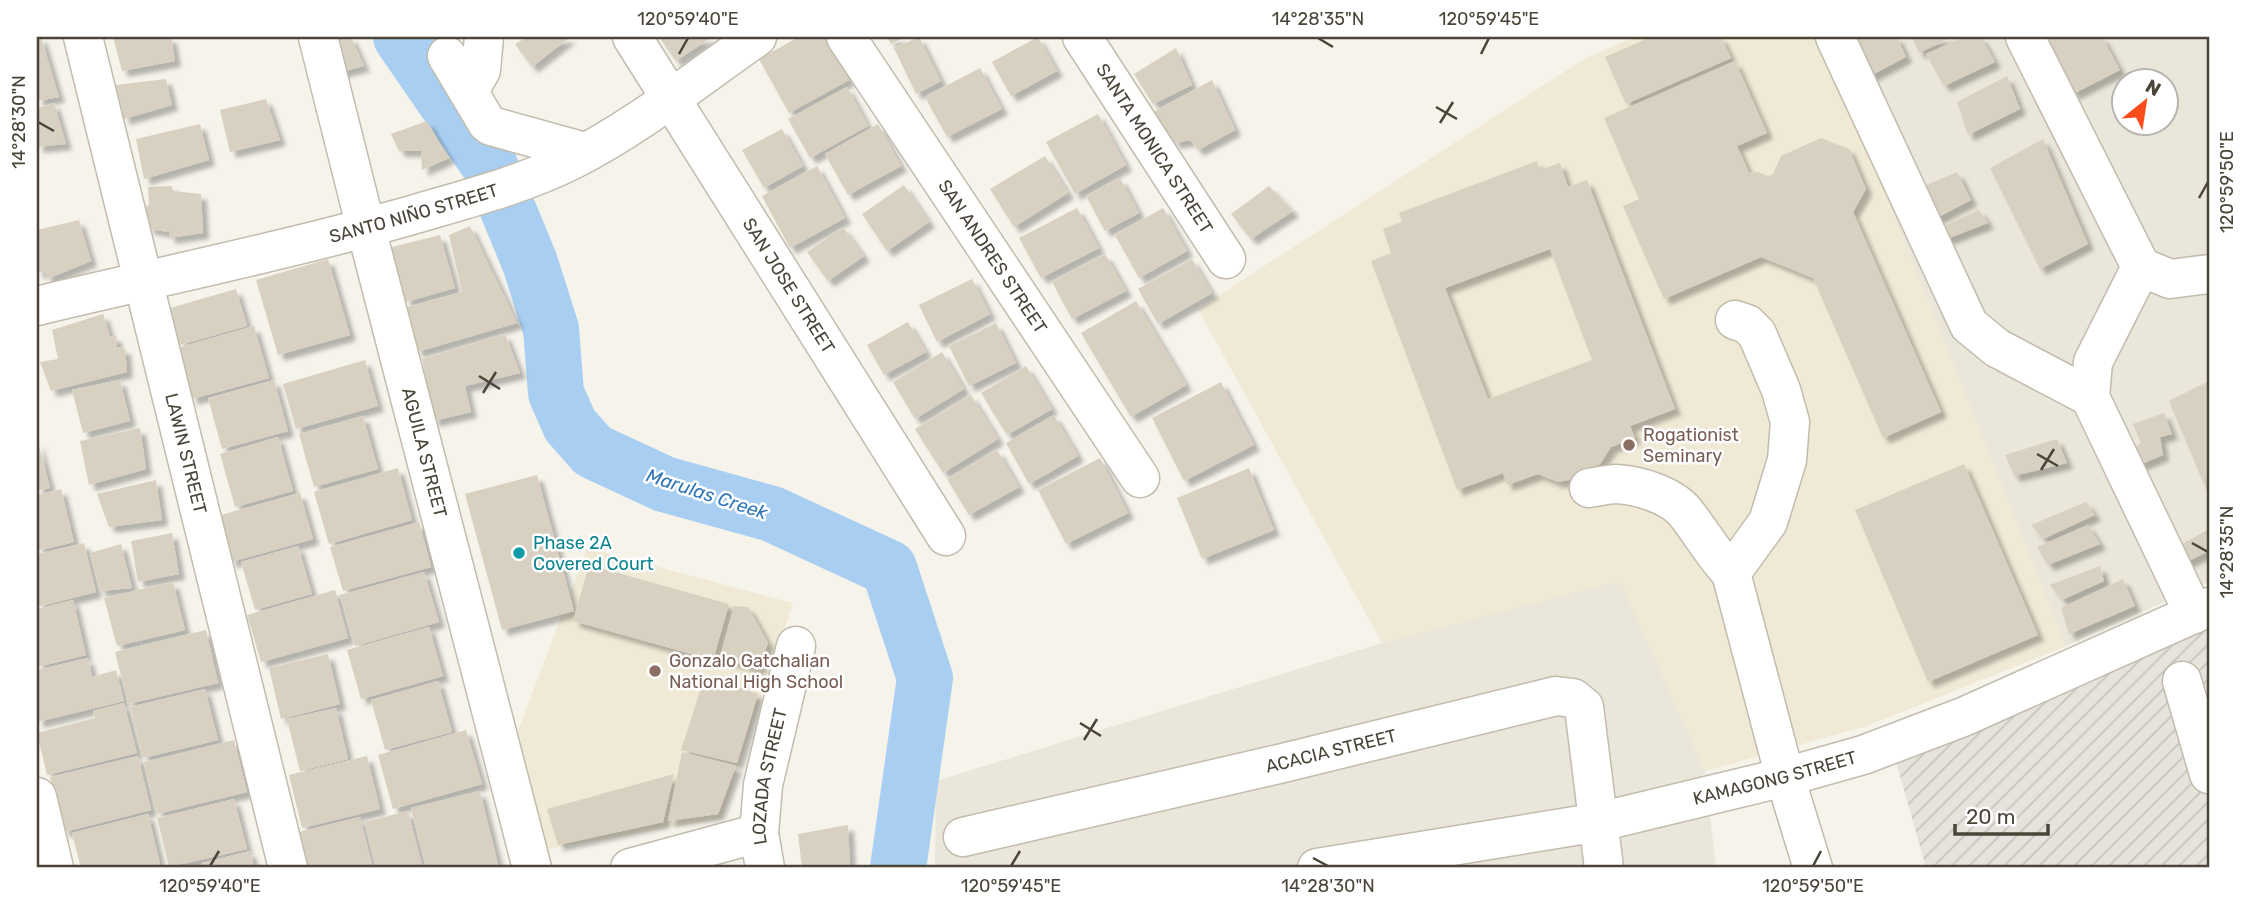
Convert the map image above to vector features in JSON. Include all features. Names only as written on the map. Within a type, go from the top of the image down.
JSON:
[{"type":"street","name":"LAWIN STREET","points":[[83,37],[288,868]]},
{"type":"street","name":"AGUILA STREET","points":[[318,37],[532,868]]},
{"type":"street","points":[[469,91],[483,63],[484,37]]},
{"type":"street","name":"SAN JOSE STREET","points":[[632,37],[946,536]]},
{"type":"street","name":"SANTO NIÑO STREET","points":[[37,306],[366,228],[543,173],[617,134],[757,37]]},
{"type":"street","name":"SAN ANDRES STREET","points":[[846,37],[1140,478]]},
{"type":"street","name":"SANTA MONICA STREET","points":[[1082,37],[1226,259]]},
{"type":"street","points":[[1835,37],[1969,325],[1997,348],[2090,397]]},
{"type":"street","points":[[2025,37],[2141,267],[2170,279],[2209,274]]},
{"type":"street","points":[[447,56],[491,126],[585,152]]},
{"type":"street","points":[[2141,267],[2093,362],[2090,397],[2201,610]]},
{"type":"street","points":[[1731,573],[1768,522],[1787,460],[1790,422],[1781,390],[1757,334],[1747,324],[1735,320]]},
{"type":"street","points":[[1589,488],[1615,484],[1637,487],[1662,496],[1683,510],[1714,555],[1731,573],[1813,868]]},
{"type":"street","name":"KAMAGONG STREET","points":[[1317,868],[1395,861],[1599,822],[1786,777],[1863,755],[1963,717],[2201,610]]},
{"type":"street","name":"LOZADA STREET","points":[[762,851],[763,785],[796,646]]},
{"type":"street","name":"ACACIA STREET","points":[[963,837],[1556,696],[1573,698],[1584,707],[1599,822]]},
{"type":"street","points":[[2194,696],[2209,774]]},
{"type":"street","points":[[37,797],[54,868]]},
{"type":"street","points":[[1599,822],[1604,868]]},
{"type":"street","points":[[630,868],[762,851]]},
{"type":"shaded area","name":"Rogationist Seminary","points":[[1634,37],[1822,37],[2066,646],[1867,726],[1705,771],[1620,581],[1382,643],[1198,309],[1584,59]]},
{"type":"shaded area","points":[[1822,37],[2209,37],[2209,582],[2066,646]]},
{"type":"shaded area","name":"Gonzalo Gatchalian National High School","points":[[587,548],[793,603],[721,819],[547,849],[515,739]]},
{"type":"shaded area","points":[[1620,580],[1705,771],[1716,868],[935,868],[936,781],[1382,643]]},
{"type":"shaded area","points":[[2209,623],[2209,868],[1926,868],[1895,758]]},
{"type":"building","points":[[37,37],[41,37],[59,97],[37,101]]},
{"type":"building","points":[[113,37],[171,37],[175,61],[122,71]]},
{"type":"building","points":[[351,37],[364,66],[333,74],[324,41]]},
{"type":"building","points":[[527,37],[570,37],[532,67],[515,44]]},
{"type":"building","points":[[659,37],[712,37],[676,61]]},
{"type":"building","points":[[799,37],[825,37],[849,80],[789,113],[759,59]]},
{"type":"building","points":[[887,37],[905,37],[891,44]]},
{"type":"building","points":[[919,37],[941,81],[916,94],[894,48]]},
{"type":"building","points":[[1038,37],[1057,71],[1011,96],[992,62]]},
{"type":"building","points":[[1651,37],[1721,37],[1731,58],[1626,104],[1605,57]]},
{"type":"building","points":[[1844,37],[1897,37],[1906,57],[1866,78]]},
{"type":"building","points":[[1912,37],[1952,37],[1919,53]]},
{"type":"building","points":[[1964,37],[1981,37],[1995,62],[1944,86],[1926,54]]},
{"type":"building","points":[[2046,37],[2102,37],[2118,66],[2110,66],[2110,75],[2073,94]]},
{"type":"building","points":[[1176,48],[1192,85],[1153,104],[1134,74]]},
{"type":"building","points":[[1735,61],[1767,133],[1737,146],[1749,173],[1758,172],[1768,176],[1773,174],[1781,156],[1821,138],[1849,149],[1866,189],[1853,212],[1941,412],[1883,438],[1813,278],[1761,257],[1664,299],[1623,206],[1639,199],[1604,118]]},
{"type":"building","points":[[980,68],[1002,109],[947,137],[925,97]]},
{"type":"building","points":[[2007,76],[2020,109],[1968,135],[1957,102]]},
{"type":"building","points":[[166,79],[172,105],[124,119],[116,85]]},
{"type":"building","points":[[1212,80],[1235,130],[1198,150],[1190,140],[1175,143],[1154,112]]},
{"type":"building","points":[[847,87],[868,126],[810,158],[788,119]]},
{"type":"building","points":[[266,99],[280,140],[230,152],[220,110]]},
{"type":"building","points":[[54,103],[66,144],[37,147],[37,108]]},
{"type":"building","points":[[1098,114],[1126,165],[1075,194],[1046,142]]},
{"type":"building","points":[[427,121],[449,158],[422,170],[421,151],[399,151],[391,134]]},
{"type":"building","points":[[200,124],[209,160],[144,179],[136,139]]},
{"type":"building","points":[[878,124],[901,166],[848,195],[825,154]]},
{"type":"building","points":[[782,129],[803,166],[764,188],[742,150]]},
{"type":"building","points":[[2043,139],[2088,244],[2040,269],[1990,168]]},
{"type":"building","points":[[1045,156],[1068,193],[1014,227],[990,189]]},
{"type":"building","points":[[1537,161],[1540,170],[1560,163],[1568,187],[1587,180],[1675,409],[1630,426],[1635,438],[1611,447],[1600,464],[1580,478],[1558,482],[1538,474],[1507,485],[1503,473],[1457,490],[1371,261],[1391,253],[1383,229],[1402,222],[1399,213]],"holes":[[[1550,249],[1592,360],[1488,399],[1445,288]]]},
{"type":"building","points":[[817,166],[845,218],[790,248],[762,196]]},
{"type":"building","points":[[1957,172],[1971,200],[1929,222],[1915,190]]},
{"type":"building","points":[[1120,178],[1139,213],[1105,231],[1086,196]]},
{"type":"building","points":[[904,185],[929,222],[887,251],[862,214]]},
{"type":"building","points":[[172,186],[173,191],[201,194],[203,233],[169,238],[169,232],[149,229],[142,208],[149,205],[148,187]]},
{"type":"building","points":[[1269,186],[1293,211],[1251,239],[1231,214]]},
{"type":"building","points":[[1077,208],[1099,248],[1041,278],[1019,238]]},
{"type":"building","points":[[1163,208],[1187,251],[1139,278],[1115,235]]},
{"type":"building","points":[[1979,210],[1988,223],[1939,242],[1933,231]]},
{"type":"building","points":[[79,220],[91,261],[47,279],[45,271],[37,273],[37,230]]},
{"type":"building","points":[[470,226],[517,323],[417,352],[403,308],[462,292],[449,235]]},
{"type":"building","points":[[843,227],[864,256],[828,281],[807,252]]},
{"type":"building","points":[[440,235],[455,288],[406,302],[388,248]]},
{"type":"building","points":[[1105,254],[1126,291],[1072,319],[1052,282]]},
{"type":"building","points":[[328,259],[350,335],[278,355],[256,280]]},
{"type":"building","points":[[1192,259],[1212,293],[1158,324],[1138,289]]},
{"type":"building","points":[[972,279],[990,314],[937,342],[919,305]]},
{"type":"building","points":[[236,289],[247,326],[180,345],[170,308]]},
{"type":"building","points":[[1136,301],[1186,385],[1131,417],[1081,333]]},
{"type":"building","points":[[103,314],[110,336],[116,336],[117,347],[125,349],[127,372],[51,391],[40,362],[58,359],[52,330]]},
{"type":"building","points":[[908,322],[926,352],[884,375],[867,345]]},
{"type":"building","points":[[996,323],[1016,363],[969,386],[949,346]]},
{"type":"building","points":[[254,326],[269,378],[192,399],[177,348]]},
{"type":"building","points":[[505,334],[520,373],[465,386],[471,412],[433,421],[422,359]]},
{"type":"building","points":[[942,352],[964,389],[915,419],[893,382]]},
{"type":"building","points":[[365,360],[378,406],[296,429],[283,384]]},
{"type":"building","points":[[1026,366],[1052,409],[1007,435],[981,393]]},
{"type":"building","points":[[120,380],[130,421],[83,433],[72,390]]},
{"type":"building","points":[[274,380],[288,431],[222,449],[208,398]]},
{"type":"building","points":[[1221,382],[1254,445],[1184,481],[1152,418]]},
{"type":"building","points":[[2207,382],[2209,387],[2209,496],[2169,401]]},
{"type":"building","points":[[971,395],[998,439],[943,473],[915,429]]},
{"type":"building","points":[[2164,413],[2172,434],[2160,437],[2163,455],[2130,469],[2124,453],[2141,443],[2133,424]]},
{"type":"building","points":[[1054,415],[1078,456],[1029,484],[1006,443]]},
{"type":"building","points":[[363,416],[378,469],[314,487],[299,434]]},
{"type":"building","points":[[140,428],[146,469],[89,485],[80,441]]},
{"type":"building","points":[[278,437],[293,491],[235,507],[220,454]]},
{"type":"building","points":[[37,439],[50,488],[37,491]]},
{"type":"building","points":[[2057,439],[2067,463],[2014,476],[2005,455]]},
{"type":"building","points":[[997,450],[1019,487],[969,515],[947,479]]},
{"type":"building","points":[[1100,458],[1128,513],[1066,544],[1038,490]]},
{"type":"building","points":[[1964,464],[2038,635],[1928,682],[1855,510]]},
{"type":"building","points":[[398,468],[412,520],[329,544],[314,492]]},
{"type":"building","points":[[1249,468],[1274,530],[1202,559],[1177,498]]},
{"type":"building","name":"Phase 2A Covered Court","points":[[537,475],[574,611],[502,630],[465,494]]},
{"type":"building","points":[[156,480],[162,520],[109,527],[97,494]]},
{"type":"building","points":[[61,489],[74,542],[37,551],[37,495]]},
{"type":"building","points":[[300,493],[313,539],[231,562],[217,516]]},
{"type":"building","points":[[2086,502],[2095,515],[2043,539],[2031,525]]},
{"type":"building","points":[[419,522],[431,567],[343,591],[330,547]]},
{"type":"building","points":[[2088,525],[2100,544],[2048,565],[2037,547]]},
{"type":"building","points":[[2209,529],[2209,551],[2181,565],[2170,551]]},
{"type":"building","points":[[172,533],[179,574],[138,582],[131,541]]},
{"type":"building","points":[[84,543],[96,592],[37,607],[37,554]]},
{"type":"building","points":[[121,544],[132,588],[100,591],[90,553]]},
{"type":"building","points":[[298,546],[312,594],[255,610],[241,562]]},
{"type":"building","points":[[589,565],[729,604],[713,660],[573,621]]},
{"type":"building","points":[[2100,566],[2104,581],[2062,600],[2050,585]]},
{"type":"building","points":[[424,572],[439,622],[355,646],[340,595]]},
{"type":"building","points":[[2123,579],[2135,606],[2069,634],[2061,608]]},
{"type":"building","points":[[173,582],[185,630],[117,646],[104,598]]},
{"type":"building","points":[[335,590],[348,638],[261,662],[247,615]]},
{"type":"building","points":[[73,600],[86,655],[37,667],[37,609]]},
{"type":"building","points":[[734,606],[748,607],[768,643],[759,669],[720,658]]},
{"type":"building","points":[[429,627],[443,676],[361,699],[347,650]]},
{"type":"building","points":[[206,630],[218,683],[128,704],[115,652]]},
{"type":"building","points":[[328,654],[340,704],[281,719],[269,668]]},
{"type":"building","points":[[88,658],[92,677],[116,670],[124,701],[37,722],[37,670]]},
{"type":"building","points":[[705,676],[758,694],[737,763],[681,750]]},
{"type":"building","points":[[438,681],[452,732],[385,750],[371,700]]},
{"type":"building","points":[[205,689],[218,740],[143,758],[130,707]]},
{"type":"building","points":[[124,703],[137,753],[47,775],[37,733],[95,718],[93,711]]},
{"type":"building","points":[[336,708],[348,759],[300,771],[287,719]]},
{"type":"building","points":[[466,730],[482,784],[393,809],[378,755]]},
{"type":"building","points":[[234,740],[247,792],[157,814],[144,762]]},
{"type":"building","points":[[682,752],[736,766],[718,814],[668,821]]},
{"type":"building","points":[[138,756],[151,810],[64,832],[50,777]]},
{"type":"building","points":[[367,756],[380,809],[302,828],[289,775]]},
{"type":"building","points":[[674,774],[663,822],[558,845],[547,809]]},
{"type":"building","points":[[480,791],[499,868],[426,868],[411,808]]},
{"type":"building","points":[[234,799],[247,849],[169,867],[157,818]]},
{"type":"building","points":[[408,811],[423,868],[376,868],[364,822]]},
{"type":"building","points":[[148,814],[160,864],[143,868],[81,868],[72,833]]},
{"type":"building","points":[[360,817],[373,868],[308,868],[299,832]]},
{"type":"building","points":[[848,825],[850,865],[802,868],[798,834]]},
{"type":"building","points":[[250,851],[254,868],[203,868],[202,863]]},
{"type":"waterway","name":"Marulas Creek","points":[[401,37],[490,166],[530,263],[551,329],[556,393],[570,425],[593,451],[664,484],[772,514],[889,568],[925,678],[898,868]]},
{"type":"place","name":"Rogationist Seminary","points":[[1629,445]]},
{"type":"place","name":"Phase 2A Covered Court","points":[[519,553]]},
{"type":"place","name":"Gonzalo Gatchalian National High School","points":[[655,671]]}]
